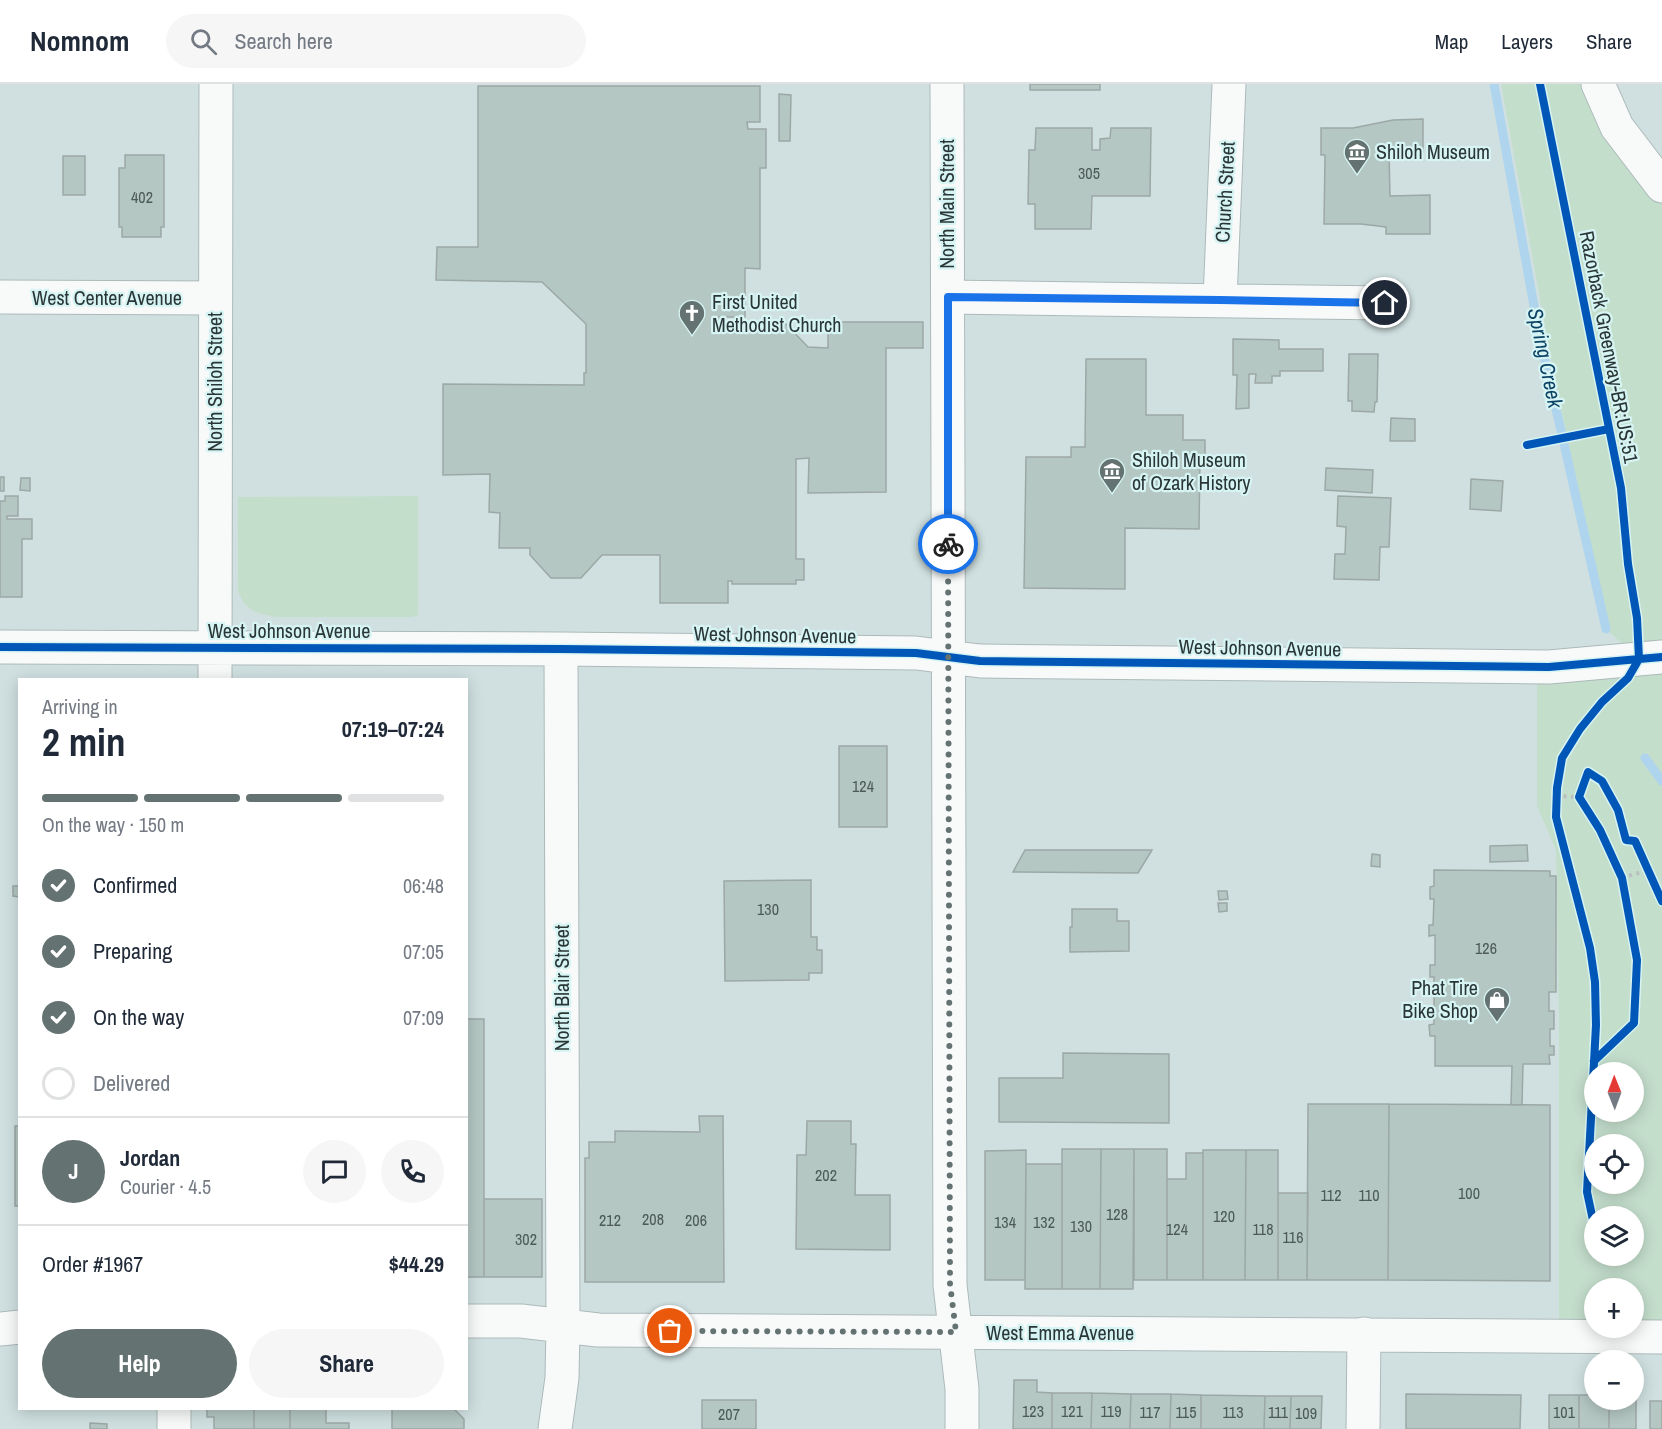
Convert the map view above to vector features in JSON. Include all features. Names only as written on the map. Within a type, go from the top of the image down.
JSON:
[{"type":"street","name":"North Shiloh Street","points":[[215,678],[216,84]]},
{"type":"street","name":"North Main Street","points":[[947,84],[950,1284],[962,1389],[962,1429]]},
{"type":"street","name":"Church Street","points":[[1220,300],[1229,84]]},
{"type":"street","points":[[1598,84],[1617,127],[1662,186]]},
{"type":"street","name":"West Center Avenue","points":[[0,297],[215,298]]},
{"type":"street","points":[[948,297],[1385,303]]},
{"type":"street","name":"West Johnson Avenue","points":[[0,647],[916,653],[980,661],[1549,667],[1662,657]]},
{"type":"street","name":"North Blair Street","points":[[555,1429],[562,1378],[563,1327],[561,649]]},
{"type":"street","name":"West Emma Avenue","points":[[468,1321],[521,1321],[598,1330],[1662,1337]]},
{"type":"street","points":[[0,1329],[18,1327]]},
{"type":"street","points":[[1363,1429],[1364,1334]]},
{"type":"street","points":[[174,1410],[174,1429]]},
{"type":"path","points":[[1556,807],[1556,792],[1580,793],[1584,805]]},
{"type":"path","points":[[1644,861],[1653,881]]},
{"type":"path","points":[[1618,868],[1624,890]]},
{"type":"path","points":[[1622,878],[1648,870]]},
{"type":"green space","points":[[1501,84],[1598,84],[1662,186],[1662,1337],[1644,1337],[1644,1278],[1584,1278],[1584,1336],[1559,1336],[1559,1018],[1556,850],[1537,806],[1537,666],[1639,659],[1606,629],[1550,354]]},
{"type":"green space","points":[[418,496],[418,615],[413,617],[275,617],[252,610],[241,598],[238,591],[238,497]]},
{"type":"building","points":[[1030,84],[1100,84],[1100,90],[1030,90]]},
{"type":"building","name":"First United Methodist Church","points":[[478,86],[760,86],[760,122],[747,122],[748,129],[766,129],[766,168],[760,168],[760,269],[745,268],[745,317],[719,317],[719,322],[784,322],[808,347],[828,348],[828,322],[923,322],[923,348],[886,348],[886,492],[808,493],[809,458],[796,459],[796,559],[804,559],[804,580],[796,580],[796,584],[732,584],[732,581],[728,581],[728,603],[660,603],[660,555],[602,555],[581,578],[551,578],[530,555],[530,548],[499,548],[500,513],[489,512],[490,474],[443,475],[443,384],[584,385],[584,373],[586,373],[586,324],[542,282],[436,280],[437,247],[478,247]]},
{"type":"building","points":[[779,94],[791,95],[790,141],[779,141]]},
{"type":"building","name":"Shiloh Museum","points":[[1423,119],[1423,153],[1389,154],[1390,196],[1430,195],[1430,234],[1386,234],[1386,227],[1324,224],[1325,155],[1321,155],[1321,128],[1353,128],[1393,120]]},
{"type":"building","points":[[1036,128],[1092,128],[1092,150],[1100,150],[1100,139],[1110,138],[1111,128],[1151,128],[1150,196],[1092,196],[1091,229],[1035,229],[1035,204],[1028,204],[1029,150],[1035,150]]},
{"type":"building","points":[[125,155],[164,155],[164,227],[161,227],[161,237],[122,237],[122,227],[119,227],[119,168],[125,168]]},
{"type":"building","points":[[63,156],[85,156],[85,195],[63,195]]},
{"type":"building","points":[[1233,339],[1279,340],[1279,349],[1323,349],[1323,371],[1280,371],[1280,376],[1272,376],[1272,383],[1255,383],[1256,374],[1249,374],[1249,408],[1236,409],[1237,375],[1233,375]]},
{"type":"building","points":[[1349,354],[1378,354],[1377,402],[1375,402],[1374,412],[1352,411],[1352,401],[1348,401]]},
{"type":"building","name":"Shiloh Museum of Ozark History","points":[[1086,359],[1146,359],[1146,415],[1183,415],[1183,440],[1205,440],[1205,460],[1200,460],[1199,529],[1125,528],[1125,589],[1024,588],[1026,457],[1071,457],[1071,447],[1085,447]]},
{"type":"building","points":[[1391,418],[1415,419],[1415,441],[1390,441]]},
{"type":"building","points":[[1326,468],[1373,470],[1372,493],[1325,490]]},
{"type":"building","points":[[0,477],[4,477],[4,491],[0,491]]},
{"type":"building","points":[[21,478],[30,478],[30,491],[20,490]]},
{"type":"building","points":[[1471,479],[1503,481],[1501,511],[1470,509]]},
{"type":"building","points":[[5,496],[18,496],[18,516],[7,516],[7,519],[32,519],[32,539],[22,539],[22,597],[0,597],[0,501],[5,501]]},
{"type":"building","points":[[1338,496],[1391,498],[1389,547],[1380,547],[1379,580],[1334,579],[1335,554],[1345,554],[1346,527],[1337,526]]},
{"type":"building","points":[[839,746],[887,746],[887,827],[839,827]]},
{"type":"building","points":[[1527,845],[1528,861],[1490,862],[1490,846]]},
{"type":"building","points":[[1025,850],[1152,850],[1138,873],[1013,872]]},
{"type":"building","points":[[1372,854],[1380,855],[1380,867],[1371,866]]},
{"type":"building","points":[[1434,870],[1550,871],[1550,876],[1556,876],[1556,992],[1549,992],[1549,1011],[1554,1011],[1554,1029],[1550,1029],[1550,1046],[1554,1046],[1554,1055],[1549,1055],[1550,1064],[1523,1064],[1522,1105],[1511,1105],[1512,1066],[1435,1066],[1435,1036],[1430,1036],[1429,1025],[1434,1024],[1434,977],[1430,977],[1430,965],[1435,965],[1435,935],[1429,936],[1429,925],[1433,925],[1434,899],[1430,899],[1430,887],[1434,886]]},
{"type":"building","points":[[811,880],[811,937],[817,937],[817,950],[822,950],[822,973],[809,973],[809,980],[725,981],[724,881]]},
{"type":"building","points":[[13,886],[18,886],[18,897],[13,896]]},
{"type":"building","points":[[1218,891],[1227,891],[1228,899],[1219,900]]},
{"type":"building","points":[[1218,903],[1227,903],[1227,911],[1219,912]]},
{"type":"building","points":[[1072,909],[1117,909],[1117,921],[1129,921],[1129,951],[1070,952]]},
{"type":"building","points":[[468,1019],[484,1019],[484,1277],[468,1277]]},
{"type":"building","points":[[1063,1053],[1169,1054],[1169,1123],[999,1122],[999,1078],[1063,1078]]},
{"type":"building","points":[[1308,1104],[1389,1104],[1388,1280],[1307,1280]]},
{"type":"building","points":[[1389,1104],[1550,1105],[1550,1281],[1388,1280]]},
{"type":"building","points":[[699,1116],[723,1116],[724,1282],[585,1282],[585,1158],[589,1158],[589,1142],[615,1142],[615,1131],[700,1132]]},
{"type":"building","points":[[807,1121],[851,1121],[851,1144],[856,1144],[855,1195],[890,1195],[890,1250],[796,1249],[797,1155],[806,1155]]},
{"type":"building","points":[[15,1126],[18,1126],[18,1206],[15,1206]]},
{"type":"building","points":[[1062,1149],[1101,1149],[1100,1289],[1062,1289]]},
{"type":"building","points":[[1101,1149],[1134,1149],[1133,1289],[1100,1289]]},
{"type":"building","points":[[1134,1149],[1167,1149],[1167,1280],[1134,1280]]},
{"type":"building","points":[[1026,1150],[1025,1280],[985,1280],[985,1151]]},
{"type":"building","points":[[1203,1150],[1246,1150],[1245,1280],[1203,1280]]},
{"type":"building","points":[[1246,1150],[1278,1150],[1278,1280],[1245,1280]]},
{"type":"building","points":[[1186,1153],[1203,1153],[1203,1280],[1167,1280],[1167,1179],[1186,1179]]},
{"type":"building","points":[[1026,1164],[1062,1164],[1062,1289],[1025,1289]]},
{"type":"building","points":[[1278,1193],[1308,1193],[1307,1280],[1278,1280]]},
{"type":"building","points":[[484,1199],[542,1199],[542,1277],[484,1277]]},
{"type":"building","points":[[1014,1380],[1037,1380],[1037,1392],[1052,1393],[1052,1429],[1013,1429]]},
{"type":"building","points":[[1052,1393],[1092,1393],[1091,1429],[1052,1429]]},
{"type":"building","points":[[1092,1393],[1131,1394],[1130,1429],[1091,1429]]},
{"type":"building","points":[[1131,1394],[1171,1394],[1170,1429],[1130,1429]]},
{"type":"building","points":[[1171,1394],[1201,1395],[1201,1429],[1170,1429]]},
{"type":"building","points":[[1406,1394],[1521,1395],[1520,1429],[1406,1429]]},
{"type":"building","points":[[1201,1395],[1265,1396],[1264,1429],[1201,1429]]},
{"type":"building","points":[[1549,1395],[1579,1395],[1579,1429],[1549,1429]]},
{"type":"building","points":[[1579,1395],[1584,1395],[1584,1410],[1609,1410],[1609,1429],[1579,1429]]},
{"type":"building","points":[[1265,1396],[1291,1396],[1290,1429],[1264,1429]]},
{"type":"building","points":[[1291,1396],[1322,1396],[1321,1429],[1290,1429]]},
{"type":"building","points":[[702,1400],[756,1400],[756,1429],[702,1429]]},
{"type":"building","points":[[1650,1401],[1662,1401],[1662,1429],[1650,1429]]},
{"type":"building","points":[[207,1410],[254,1410],[254,1429],[214,1429],[214,1417],[207,1417]]},
{"type":"building","points":[[254,1410],[290,1410],[290,1429],[254,1429]]},
{"type":"building","points":[[290,1410],[326,1410],[326,1423],[349,1423],[349,1429],[290,1429]]},
{"type":"building","points":[[392,1410],[455,1410],[464,1419],[464,1429],[392,1429]]},
{"type":"building","points":[[1609,1410],[1636,1410],[1636,1429],[1609,1429]]},
{"type":"building","points":[[90,1423],[107,1424],[107,1429],[90,1429]]},
{"type":"waterway","name":"Spring Creek","points":[[1494,84],[1539,334],[1606,629]]},
{"type":"waterway","name":"Spring Creek","points":[[1645,758],[1662,781]]},
{"type":"cycle path","name":"Razorback Greenway-BR:US:51","points":[[1540,84],[1621,488],[1628,564],[1637,618],[1639,659],[1628,678],[1602,702],[1580,729],[1562,758],[1557,788],[1556,817],[1590,948],[1595,982],[1596,1025],[1587,1192],[1590,1206]]},
{"type":"cycle path","name":"Razorback Greenway-BR:US:51","points":[[1527,445],[1609,429]]},
{"type":"cycle path","points":[[0,647],[916,653],[980,661],[1549,667],[1662,657]]},
{"type":"cycle path","points":[[1594,1061],[1634,1023],[1637,960],[1622,878],[1600,830],[1579,797],[1588,772],[1602,781],[1618,810],[1626,840],[1635,841],[1662,901]]},
{"type":"way so far","points":[[670,1331],[956,1332],[950,1284],[948,544]]},
{"type":"place","name":"Shiloh Museum","points":[[1357,175]]},
{"type":"place","name":"First United Methodist Church","points":[[692,336]]},
{"type":"place","name":"Shiloh Museum of Ozark History","points":[[1112,494]]},
{"type":"place","name":"Phat Tire Bike Shop","points":[[1497,1023]]},
{"type":"route","points":[[948,544],[948,297],[1385,303]]}]
